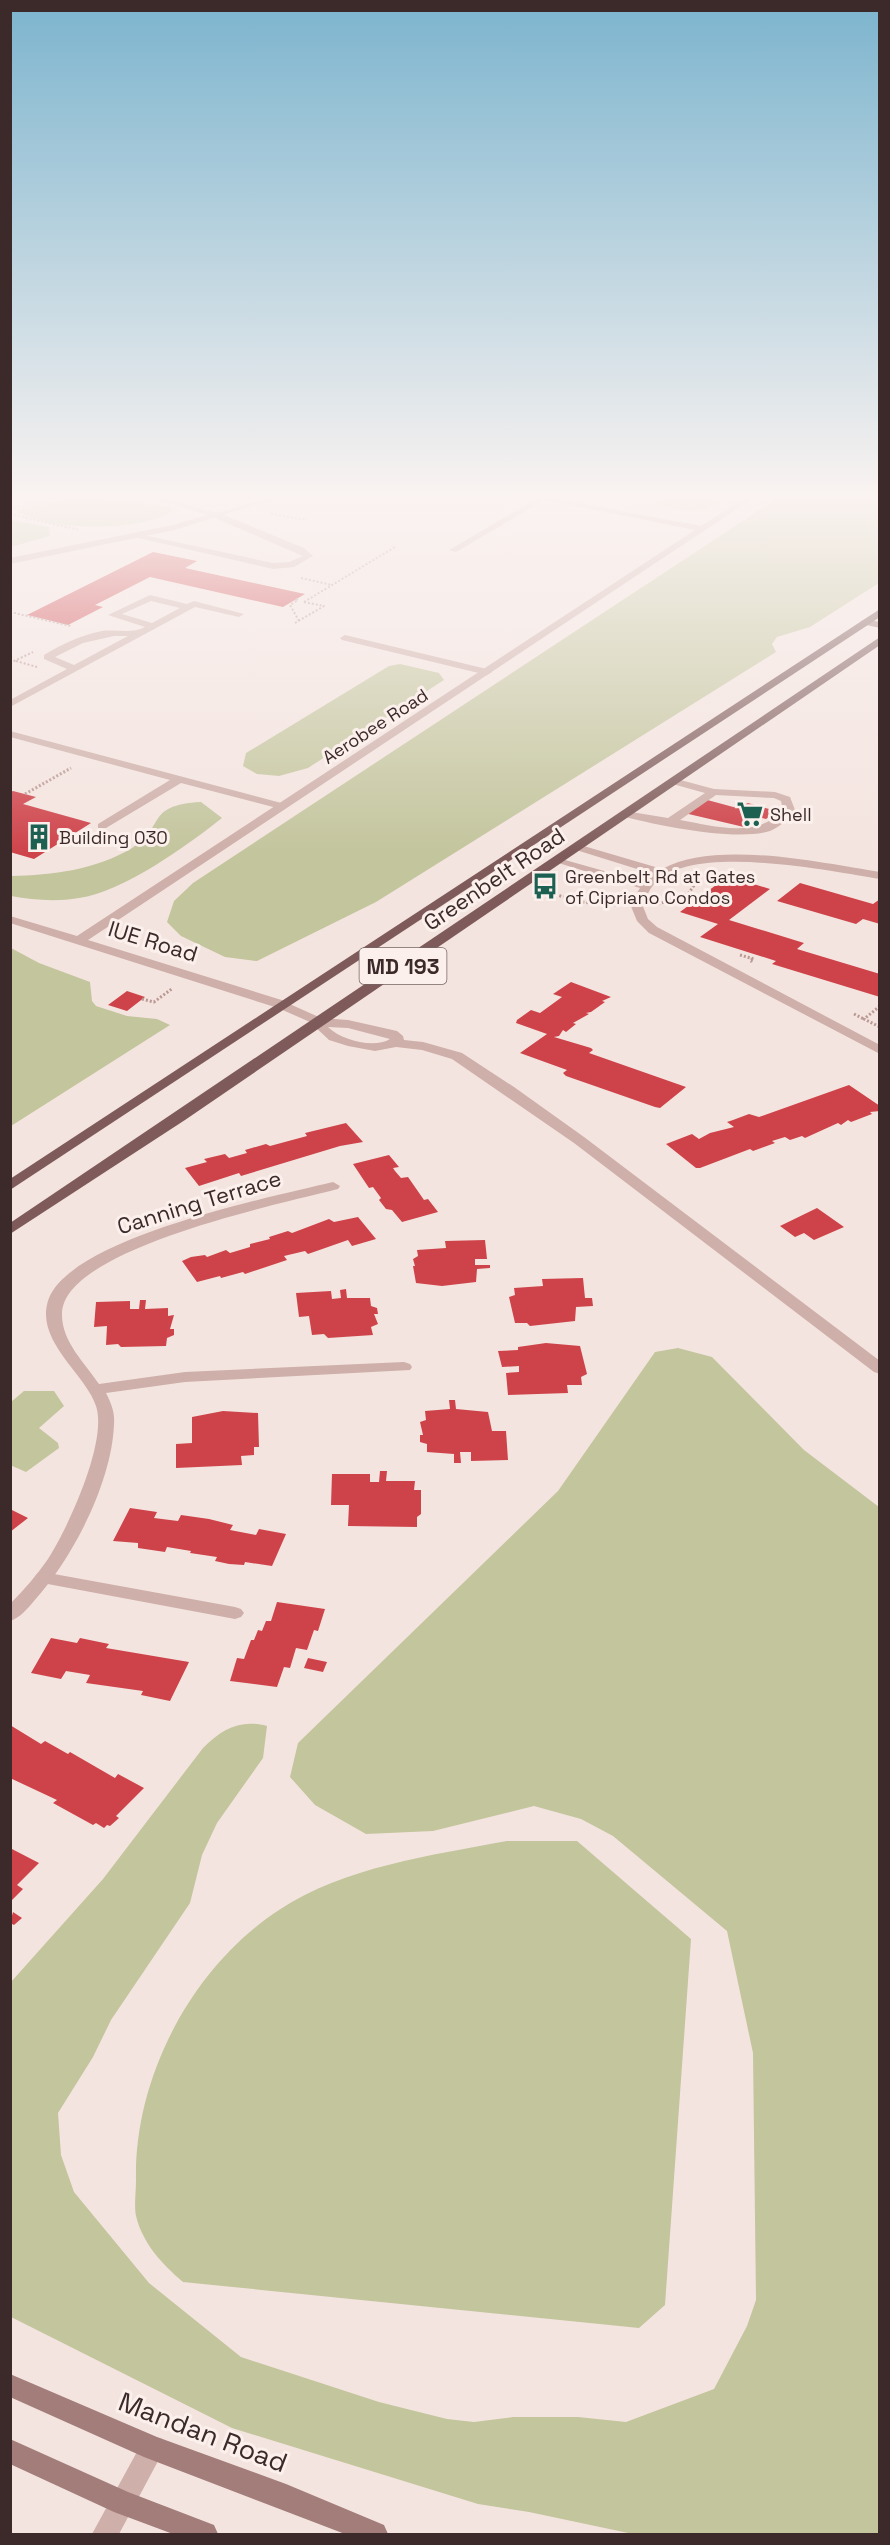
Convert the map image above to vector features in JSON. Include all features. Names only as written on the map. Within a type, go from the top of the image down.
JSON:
[{"type":"main road","name":"Greenbelt Road","points":[[10,1185],[870,618]]},
{"type":"main road","name":"Greenbelt Road","points":[[10,1230],[558,861],[879,640]]},
{"type":"main road","points":[[839,668],[879,653]]},
{"type":"street","points":[[123,618],[153,626]]},
{"type":"street","points":[[10,704],[169,618]]},
{"type":"street","name":"Aerobee Road","points":[[79,940],[569,618]]},
{"type":"street","points":[[865,621],[879,625]]},
{"type":"street","points":[[75,669],[47,657],[97,634],[113,631],[139,634]]},
{"type":"street","points":[[345,638],[487,672]]},
{"type":"street","points":[[10,734],[280,806]]},
{"type":"street","points":[[102,826],[179,779]]},
{"type":"street","points":[[625,813],[671,822],[758,830],[781,820],[789,810],[786,799],[775,795],[714,792],[673,782]]},
{"type":"street","points":[[671,822],[714,792]]},
{"type":"street","points":[[577,847],[662,873]]},
{"type":"street","points":[[879,876],[738,858],[693,862],[662,873],[644,886],[636,906],[643,921],[654,930],[879,1050]]},
{"type":"street","points":[[558,861],[644,886]]},
{"type":"street","name":"IUE Road","points":[[10,919],[283,1005],[318,1022],[328,1033],[351,1042],[382,1047],[396,1043],[423,1046],[457,1056],[509,1090],[879,1370]]},
{"type":"street","name":"Canning Terrace","points":[[10,1615],[43,1578],[66,1539],[101,1457],[107,1425],[104,1406],[57,1334],[53,1317],[57,1297],[70,1280],[116,1249],[144,1238],[333,1185]]},
{"type":"street","points":[[94,1390],[185,1377],[404,1367]]},
{"type":"street","points":[[43,1578],[235,1613]]},
{"type":"street","name":"Mandan Road","points":[[10,2385],[153,2448],[286,2497],[375,2535]]},
{"type":"street","points":[[105,2535],[153,2448]]},
{"type":"street","points":[[10,2451],[123,2503],[205,2535]]},
{"type":"path","points":[[35,618],[78,628]]},
{"type":"path","points":[[295,623],[304,618]]},
{"type":"path","points":[[25,794],[74,765]]},
{"type":"path","points":[[651,905],[688,894],[705,868]]},
{"type":"path","points":[[543,891],[596,904],[636,906]]},
{"type":"path","points":[[744,954],[750,957]]},
{"type":"path","points":[[748,970],[757,965]]},
{"type":"path","points":[[142,999],[154,1002],[191,975]]},
{"type":"path","points":[[864,1019],[879,1006]]},
{"type":"path","points":[[854,1014],[879,1027]]},
{"type":"green space","points":[[596,618],[824,618],[810,627],[777,637],[772,644],[776,652],[376,902],[257,961],[225,957],[181,936],[167,922],[174,901],[193,883]]},
{"type":"green space","points":[[400,664],[439,673],[444,680],[308,768],[279,776],[257,774],[243,766],[246,753],[389,666]]},
{"type":"green space","points":[[201,802],[222,818],[173,854],[115,887],[96,894],[62,900],[11,896],[11,876],[58,873],[103,862],[132,848],[149,833],[163,813],[171,808]]},
{"type":"green space","points":[[11,948],[39,963],[90,982],[92,1001],[96,1006],[127,1016],[157,1019],[170,1025],[11,1126]]},
{"type":"green space","points":[[678,1348],[712,1357],[804,1450],[879,1507],[879,2534],[633,2534],[529,2512],[478,2504],[232,2428],[11,2317],[11,1982],[103,1879],[203,1748],[232,1727],[257,1724],[267,1726],[263,1758],[217,1823],[202,1855],[190,1903],[111,2020],[93,2057],[58,2113],[61,2155],[74,2192],[149,2283],[241,2357],[379,2402],[447,2419],[474,2422],[513,2417],[578,2417],[626,2422],[714,2389],[747,2326],[756,2300],[753,2053],[727,1931],[613,1836],[581,1819],[534,1806],[433,1831],[366,1834],[315,1805],[290,1777],[298,1743],[558,1491],[655,1352]]},
{"type":"green space","points":[[24,1391],[54,1391],[64,1406],[39,1428],[58,1443],[59,1448],[26,1472],[10,1465],[11,1402]]},
{"type":"green space","points":[[507,1841],[577,1841],[691,1939],[665,2305],[639,2328],[183,2282],[161,2261],[143,2236],[135,2212],[135,2203],[138,2141],[145,2102],[157,2064],[174,2028],[195,1993],[220,1962],[248,1934],[279,1910],[304,1895],[360,1873],[389,1865]]},
{"type":"building","points":[[38,618],[82,618],[68,625]]},
{"type":"building","name":"Building 030","points":[[10,792],[36,797],[23,804],[91,823],[34,859],[10,852]]},
{"type":"building","points":[[700,798],[737,808],[748,803],[776,811],[766,819],[758,817],[744,827],[680,812]]},
{"type":"building","points":[[728,876],[770,889],[729,920],[804,943],[797,949],[880,974],[880,997],[772,964],[776,961],[700,937],[718,924],[680,912]]},
{"type":"building","points":[[800,883],[873,904],[880,899],[880,924],[863,919],[856,924],[777,901]]},
{"type":"building","points":[[571,982],[611,997],[573,1023],[576,1024],[566,1032],[563,1030],[559,1036],[554,1037],[591,1048],[593,1050],[589,1053],[686,1087],[660,1108],[655,1107],[566,1076],[563,1073],[567,1070],[520,1053],[547,1034],[516,1023],[517,1020],[531,1010],[540,1013],[562,997],[553,994]]},
{"type":"building","points":[[127,991],[145,997],[127,1011],[108,1005]]},
{"type":"building","points":[[849,1085],[880,1106],[880,1111],[870,1112],[872,1114],[851,1122],[848,1120],[841,1125],[838,1123],[805,1138],[802,1136],[790,1140],[785,1137],[772,1141],[775,1143],[753,1151],[750,1149],[700,1168],[696,1168],[666,1144],[692,1134],[699,1139],[710,1133],[734,1127],[727,1122],[749,1114],[759,1117]]},
{"type":"building","points":[[346,1123],[363,1142],[340,1146],[241,1176],[239,1173],[199,1186],[185,1168],[207,1162],[204,1159],[225,1154],[229,1158],[247,1153],[245,1150],[266,1144],[270,1146],[307,1136],[305,1133]]},
{"type":"building","points":[[389,1155],[399,1167],[393,1168],[401,1178],[408,1177],[424,1200],[428,1199],[438,1212],[402,1222],[392,1210],[386,1209],[373,1187],[369,1188],[353,1164]]},
{"type":"building","points":[[817,1208],[844,1227],[814,1240],[804,1233],[795,1237],[780,1226]]},
{"type":"building","points":[[358,1217],[376,1239],[352,1246],[348,1240],[308,1254],[305,1251],[284,1256],[287,1260],[245,1274],[243,1272],[197,1282],[182,1261],[191,1257],[205,1255],[207,1257],[226,1250],[230,1253],[250,1247],[250,1244],[270,1239],[269,1237],[288,1231],[292,1233],[329,1219],[334,1222]]},
{"type":"building","points":[[485,1240],[487,1259],[475,1259],[475,1265],[490,1265],[490,1268],[477,1269],[476,1282],[442,1286],[416,1283],[413,1259],[418,1256],[417,1250],[446,1248],[445,1241]]},
{"type":"building","points":[[583,1278],[585,1298],[592,1298],[593,1306],[576,1307],[575,1321],[530,1326],[527,1323],[515,1323],[509,1297],[515,1295],[514,1288],[543,1286],[542,1279]]},
{"type":"building","points":[[346,1289],[347,1298],[370,1298],[371,1306],[377,1308],[378,1314],[374,1314],[378,1324],[371,1327],[373,1335],[328,1338],[324,1334],[312,1335],[309,1316],[299,1317],[296,1293],[331,1291],[332,1299],[341,1298],[340,1290]]},
{"type":"building","points":[[140,1300],[146,1300],[145,1309],[168,1308],[168,1316],[174,1315],[170,1329],[174,1329],[174,1335],[167,1338],[166,1346],[106,1345],[107,1326],[94,1327],[96,1302],[130,1301],[130,1309],[139,1309]]},
{"type":"building","points":[[546,1343],[580,1346],[587,1374],[581,1377],[582,1385],[567,1385],[568,1393],[508,1395],[506,1373],[519,1372],[519,1366],[502,1367],[498,1351],[518,1350],[518,1347]]},
{"type":"building","points":[[449,1400],[455,1400],[456,1409],[488,1412],[492,1431],[506,1431],[508,1460],[471,1461],[471,1452],[460,1452],[461,1463],[454,1463],[454,1454],[427,1452],[427,1444],[420,1442],[420,1435],[423,1435],[420,1422],[426,1420],[425,1411],[450,1409]]},
{"type":"building","points":[[223,1411],[258,1413],[259,1447],[254,1447],[254,1455],[241,1456],[242,1465],[176,1468],[176,1444],[192,1443],[192,1417]]},
{"type":"building","points":[[380,1471],[387,1471],[386,1481],[415,1481],[414,1490],[421,1490],[421,1514],[417,1517],[417,1527],[348,1526],[349,1505],[331,1505],[332,1474],[370,1474],[370,1482],[379,1482]]},
{"type":"building","points":[[130,1508],[157,1512],[154,1518],[178,1521],[181,1515],[209,1519],[233,1525],[230,1530],[256,1535],[259,1529],[286,1534],[272,1566],[245,1562],[244,1565],[229,1564],[215,1561],[217,1557],[190,1553],[191,1551],[167,1547],[165,1552],[138,1548],[138,1543],[113,1541]]},
{"type":"building","points":[[10,1509],[28,1518],[10,1532]]},
{"type":"building","points":[[277,1602],[325,1609],[318,1631],[314,1630],[307,1650],[296,1648],[290,1668],[284,1667],[277,1687],[230,1681],[237,1658],[244,1659],[251,1640],[254,1640],[258,1630],[262,1631],[266,1621],[271,1621]]},
{"type":"building","points":[[51,1638],[77,1643],[80,1638],[109,1644],[106,1648],[189,1662],[170,1701],[141,1695],[143,1691],[86,1683],[90,1675],[66,1671],[61,1679],[31,1673]]},
{"type":"building","points":[[308,1658],[327,1662],[323,1672],[304,1668]]},
{"type":"building","points":[[10,1725],[41,1744],[45,1741],[68,1754],[70,1752],[115,1778],[118,1774],[144,1788],[116,1816],[119,1818],[110,1826],[107,1825],[104,1828],[96,1823],[93,1825],[53,1803],[57,1800],[10,1778]]},
{"type":"building","points":[[10,1848],[39,1863],[17,1885],[23,1889],[10,1902]]},
{"type":"building","points":[[13,1912],[22,1918],[14,1925],[10,1923]]},
{"type":"place","name":"Shell","points":[[750,814]]},
{"type":"place","name":"Building 030","points":[[39,837]]},
{"type":"place","name":"Greenbelt Rd at Gates of Cipriano Condos","points":[[545,886]]}]
